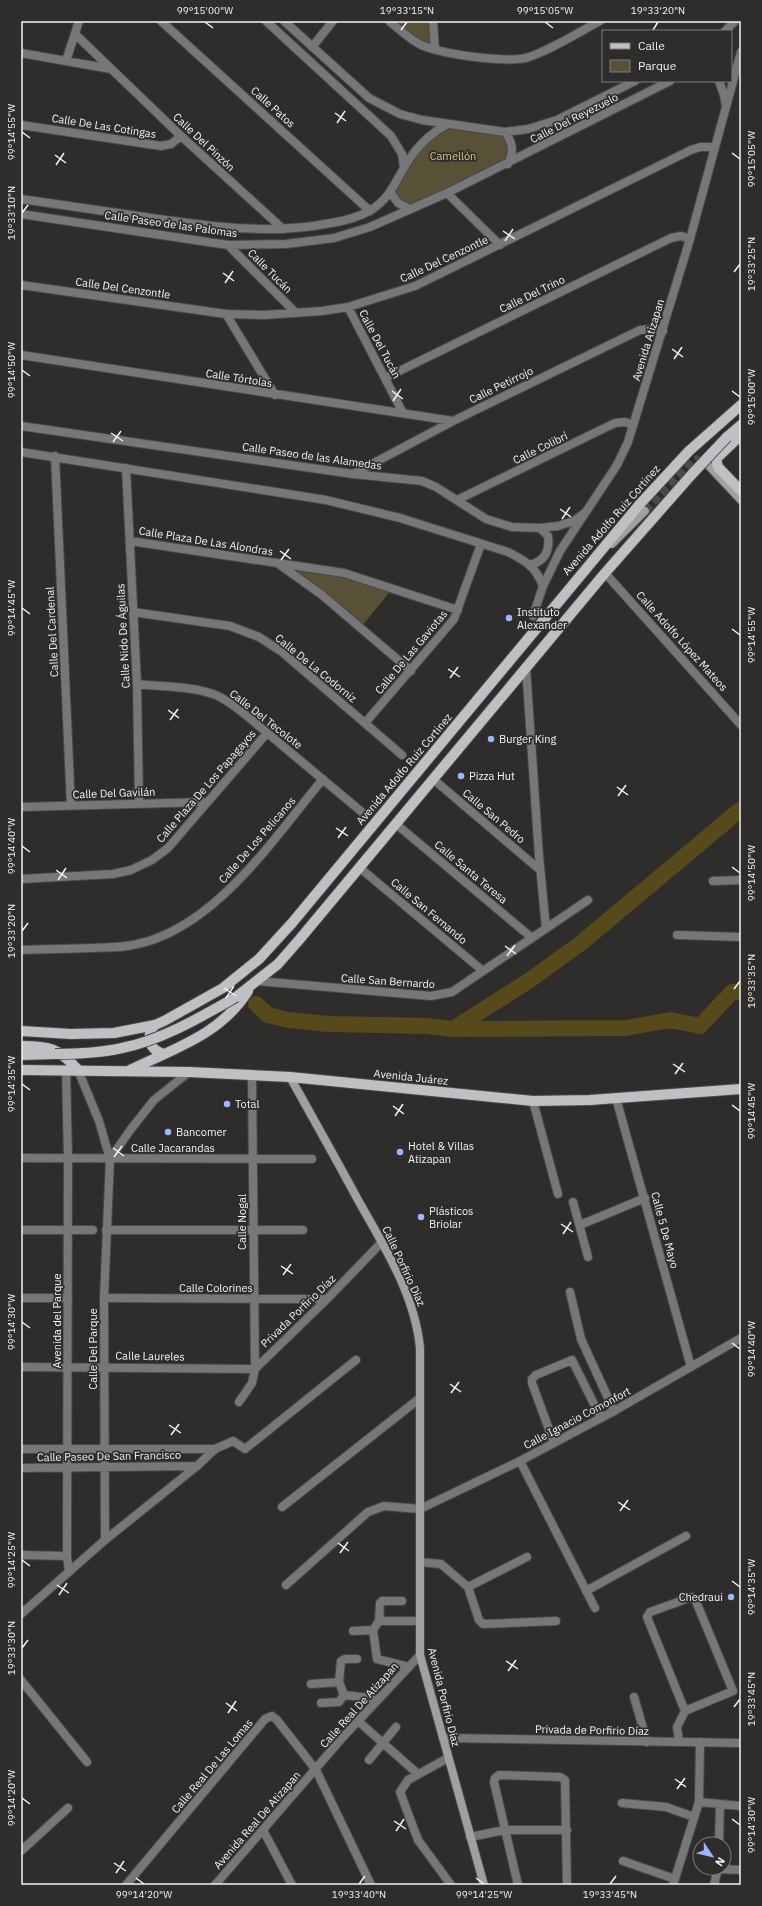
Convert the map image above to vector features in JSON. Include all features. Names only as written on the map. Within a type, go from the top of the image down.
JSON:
[{"type":"main road","name":"Avenida Adolfo Ruiz Cortinez","points":[[21,1031],[71,1034],[114,1033],[154,1025],[190,1008],[223,988],[259,959],[292,923],[419,769],[521,649],[581,573],[667,474],[741,404]]},
{"type":"main road","points":[[21,1056],[88,1054],[124,1048],[192,1022],[236,997],[278,964],[360,868],[605,573],[693,473],[727,437],[741,425]]},
{"type":"main road","points":[[741,435],[716,459],[718,467],[741,491]]},
{"type":"main road","points":[[710,467],[741,500]]},
{"type":"main road","points":[[581,573],[645,511]]},
{"type":"main road","points":[[126,1071],[205,1034],[228,1017],[254,984]]},
{"type":"main road","points":[[154,1025],[149,1034],[149,1040],[154,1049],[164,1054]]},
{"type":"main road","points":[[21,1046],[46,1047],[56,1050],[67,1057],[78,1070]]},
{"type":"main road","points":[[21,1070],[78,1070]]},
{"type":"main road","name":"Avenida Juárez","points":[[78,1070],[189,1072],[290,1078],[533,1101],[616,1098],[741,1088]]},
{"type":"main road","name":"Calle Porfirio Díaz","points":[[290,1078],[382,1242],[408,1297],[419,1331],[420,1509]]},
{"type":"main road","name":"Avenida Porfirio Díaz","points":[[420,1509],[420,1655],[484,1885]]},
{"type":"street","points":[[66,61],[79,21]]},
{"type":"street","name":"Calle Patos","points":[[161,21],[370,211]]},
{"type":"street","points":[[266,21],[391,136],[402,154],[404,167]]},
{"type":"street","points":[[284,21],[369,98],[383,106],[400,114],[448,124],[505,132],[513,147],[512,156],[508,164]]},
{"type":"street","points":[[312,47],[333,21]]},
{"type":"street","points":[[389,21],[421,45],[435,49],[500,59],[520,60],[530,57],[600,21]]},
{"type":"street","points":[[433,21],[435,49]]},
{"type":"street","points":[[726,30],[735,21]]},
{"type":"street","name":"Calle Del Pinzón","points":[[75,34],[181,136],[283,229]]},
{"type":"street","name":"Avenida Atizapan","points":[[533,616],[543,586],[560,551],[624,453],[663,331],[690,239],[741,52]]},
{"type":"street","points":[[21,53],[112,70]]},
{"type":"street","name":"Calle Del Reyezuelo","points":[[505,132],[540,127],[552,123],[633,82]]},
{"type":"street","name":"Calle Del Reyezuelo","points":[[508,164],[668,82]]},
{"type":"street","points":[[718,82],[724,95],[726,106]]},
{"type":"street","name":"Calle Paseo de las Palomas","points":[[21,199],[227,229],[283,229],[315,227],[337,222],[370,211],[391,193],[404,167],[423,141],[434,131],[448,124]]},
{"type":"street","name":"Calle De Las Cotingas","points":[[21,125],[161,146],[171,144],[181,136]]},
{"type":"street","name":"Calle Del Cenzontle","points":[[21,285],[226,314],[264,315],[348,307],[415,286],[691,150],[700,147],[714,147]]},
{"type":"street","name":"Calle Paseo de las Palomas","points":[[21,214],[228,245],[286,244],[334,238],[370,227],[508,164]]},
{"type":"street","points":[[391,193],[398,203],[410,209]]},
{"type":"street","points":[[447,193],[500,245]]},
{"type":"street","name":"Calle Del Trino","points":[[385,378],[671,238],[676,236],[690,239]]},
{"type":"street","name":"Calle Tucán","points":[[228,245],[296,313]]},
{"type":"street","name":"Calle Del Tucán","points":[[348,307],[403,413]]},
{"type":"street","points":[[226,314],[275,395]]},
{"type":"street","name":"Calle Petirrojo","points":[[353,474],[453,421],[640,330],[653,329],[663,331]]},
{"type":"street","name":"Calle Tórtolas","points":[[21,356],[453,421]]},
{"type":"street","name":"Calle Colibrí","points":[[457,500],[615,423],[625,422],[633,425]]},
{"type":"street","name":"Calle Paseo de las Alamedas","points":[[21,426],[353,474],[422,481],[436,487],[486,519],[498,524],[512,527],[540,528],[558,526],[574,521],[586,512]]},
{"type":"street","points":[[21,452],[326,500],[400,518],[508,552],[521,558],[538,574],[543,586]]},
{"type":"street","name":"Calle Del Cardenal","points":[[54,456],[71,806]]},
{"type":"street","name":"Calle Nido De Águilas","points":[[126,468],[137,684],[140,803]]},
{"type":"street","points":[[530,565],[538,563],[544,558],[548,551],[548,536],[540,528]]},
{"type":"street","name":"Calle Plaza De Las Alondras","points":[[130,541],[344,573],[458,610]]},
{"type":"street","name":"Calle De Las Gaviotas","points":[[365,723],[447,628],[458,610],[481,544]]},
{"type":"street","name":"Calle Plaza De Las Alondras","points":[[277,564],[328,599],[411,670]]},
{"type":"street","name":"Calle Adolfo López Mateos","points":[[605,573],[741,726]]},
{"type":"street","name":"Calle De La Codorniz","points":[[133,612],[230,626],[259,637],[282,652],[402,755]]},
{"type":"street","points":[[526,668],[540,870],[546,928]]},
{"type":"street","name":"Calle Del Tecolote","points":[[137,684],[214,694],[232,704],[363,813]]},
{"type":"street","name":"Calle Plaza De Los Papagayos","points":[[21,879],[113,874],[131,870],[152,860],[168,848],[267,733]]},
{"type":"street","name":"Calle De Los Pelicanos","points":[[21,950],[132,946],[156,939],[188,923],[214,905],[241,878],[323,779]]},
{"type":"street","name":"Calle San Pedro","points":[[433,779],[540,870]]},
{"type":"street","name":"Calle Del Gavilán","points":[[21,807],[207,802]]},
{"type":"street","name":"Calle Santa Teresa","points":[[396,824],[532,938]]},
{"type":"street","name":"Calle San Fernando","points":[[360,868],[483,971]]},
{"type":"street","points":[[713,881],[741,880]]},
{"type":"street","name":"Calle San Bernardo","points":[[254,984],[431,996],[452,992],[588,900]]},
{"type":"street","points":[[677,935],[741,937]]},
{"type":"street","name":"Avenida del Parque","points":[[66,1070],[68,1158],[67,1556],[69,1572]]},
{"type":"street","name":"Calle Del Parque","points":[[78,1070],[98,1121],[110,1159],[104,1298],[106,1468],[105,1540]]},
{"type":"street","points":[[110,1159],[130,1129],[154,1100],[189,1072]]},
{"type":"street","name":"Calle Nogal","points":[[252,1076],[254,1229],[253,1299],[255,1369]]},
{"type":"street","name":"Calle 5 De Mayo","points":[[616,1098],[691,1368]]},
{"type":"street","points":[[533,1101],[558,1194]]},
{"type":"street","name":"Calle Jacarandas","points":[[21,1158],[312,1159]]},
{"type":"street","points":[[580,1225],[645,1198]]},
{"type":"street","points":[[573,1202],[588,1257]]},
{"type":"street","points":[[21,1230],[93,1230]]},
{"type":"street","points":[[106,1230],[303,1230]]},
{"type":"street","name":"Privada Porfirio Díaz","points":[[239,1402],[252,1383],[255,1369],[327,1299],[382,1242]]},
{"type":"street","points":[[570,1292],[580,1339],[614,1411]]},
{"type":"street","points":[[21,1298],[68,1298]]},
{"type":"street","name":"Calle Colorines","points":[[104,1298],[327,1299]]},
{"type":"street","name":"Calle Ignacio Comonfort","points":[[420,1509],[520,1461],[601,1418],[691,1368],[741,1338]]},
{"type":"street","points":[[21,1614],[105,1540],[198,1466],[215,1449],[233,1441],[245,1449],[356,1360]]},
{"type":"street","points":[[554,1443],[532,1383],[532,1379],[536,1375],[572,1360],[601,1418]]},
{"type":"street","name":"Calle Laureles","points":[[21,1367],[104,1366],[255,1369]]},
{"type":"street","points":[[282,1506],[420,1398]]},
{"type":"street","name":"Calle Paseo De San Francisco","points":[[21,1448],[215,1449]]},
{"type":"street","points":[[520,1461],[595,1608]]},
{"type":"street","name":"Calle Paseo De San Francisco","points":[[21,1468],[67,1469],[198,1466]]},
{"type":"street","points":[[286,1585],[368,1512],[384,1506],[420,1509]]},
{"type":"street","points":[[586,1591],[686,1536]]},
{"type":"street","points":[[21,1555],[67,1556]]},
{"type":"street","points":[[468,1587],[527,1557]]},
{"type":"street","points":[[420,1562],[441,1564],[468,1587],[479,1620],[483,1624],[556,1621]]},
{"type":"street","points":[[679,1742],[677,1727],[685,1712],[733,1691],[695,1599],[692,1597],[650,1612],[647,1617],[685,1712]]},
{"type":"street","points":[[402,1601],[382,1601],[380,1603],[379,1621],[373,1630],[377,1659],[408,1667]]},
{"type":"street","points":[[379,1621],[420,1621]]},
{"type":"street","points":[[353,1632],[373,1630]]},
{"type":"street","name":"Calle Real De Atizapan","points":[[316,1770],[358,1721],[420,1655]]},
{"type":"street","points":[[344,1695],[339,1682],[341,1661],[345,1659],[357,1659]]},
{"type":"street","points":[[21,1680],[87,1762]]},
{"type":"street","points":[[311,1684],[339,1682]]},
{"type":"street","points":[[344,1695],[378,1699]]},
{"type":"street","points":[[321,1703],[340,1702],[344,1695]]},
{"type":"street","points":[[634,1697],[648,1742]]},
{"type":"street","name":"Calle Real De Las Lomas","points":[[126,1885],[265,1720],[272,1716],[277,1720],[316,1770]]},
{"type":"street","points":[[358,1721],[384,1742],[418,1774]]},
{"type":"street","points":[[369,1760],[396,1727]]},
{"type":"street","name":"Privada de Porfirio Díaz","points":[[443,1738],[741,1743]]},
{"type":"street","points":[[623,1861],[674,1882],[699,1802],[700,1742]]},
{"type":"street","points":[[448,1758],[408,1780],[400,1792],[418,1840],[451,1885]]},
{"type":"street","points":[[316,1770],[371,1885]]},
{"type":"street","name":"Avenida Real De Atizapan","points":[[217,1884],[316,1770]]},
{"type":"street","points":[[518,1885],[494,1782],[495,1778],[499,1775],[560,1777],[565,1780],[567,1885]]},
{"type":"street","points":[[699,1802],[741,1806]]},
{"type":"street","points":[[622,1803],[666,1808],[694,1817]]},
{"type":"street","points":[[719,1836],[720,1804]]},
{"type":"street","points":[[21,1851],[68,1808]]},
{"type":"street","points":[[263,1830],[292,1885]]},
{"type":"street","points":[[470,1837],[505,1830],[567,1830]]},
{"type":"green space","points":[[389,21],[433,21],[435,49],[421,45]]},
{"type":"green space","name":"Camellón","points":[[448,124],[505,132],[512,156],[410,209],[391,193],[414,152]]},
{"type":"green space","points":[[277,564],[322,569],[393,588],[361,627]]},
{"type":"waterway","points":[[256,1004],[268,1015],[288,1020],[329,1024],[427,1026],[453,1029],[530,980],[581,943],[741,809]]},
{"type":"waterway","points":[[454,1029],[626,1028],[670,1020],[700,1026],[732,992],[741,992]]},
{"type":"tunnel","points":[[645,511],[692,461],[697,459],[707,464]]},
{"type":"place","name":"Instituto Alexander","points":[[509,618]]},
{"type":"place","name":"Burger King","points":[[491,739]]},
{"type":"place","name":"Pizza Hut","points":[[461,776]]},
{"type":"place","name":"Total","points":[[227,1104]]},
{"type":"place","name":"Bancomer","points":[[168,1132]]},
{"type":"place","name":"Hotel & Villas Atizapan","points":[[400,1152]]},
{"type":"place","name":"Plásticos Briolar","points":[[421,1217]]},
{"type":"place","name":"Chedraui","points":[[731,1597]]}]
